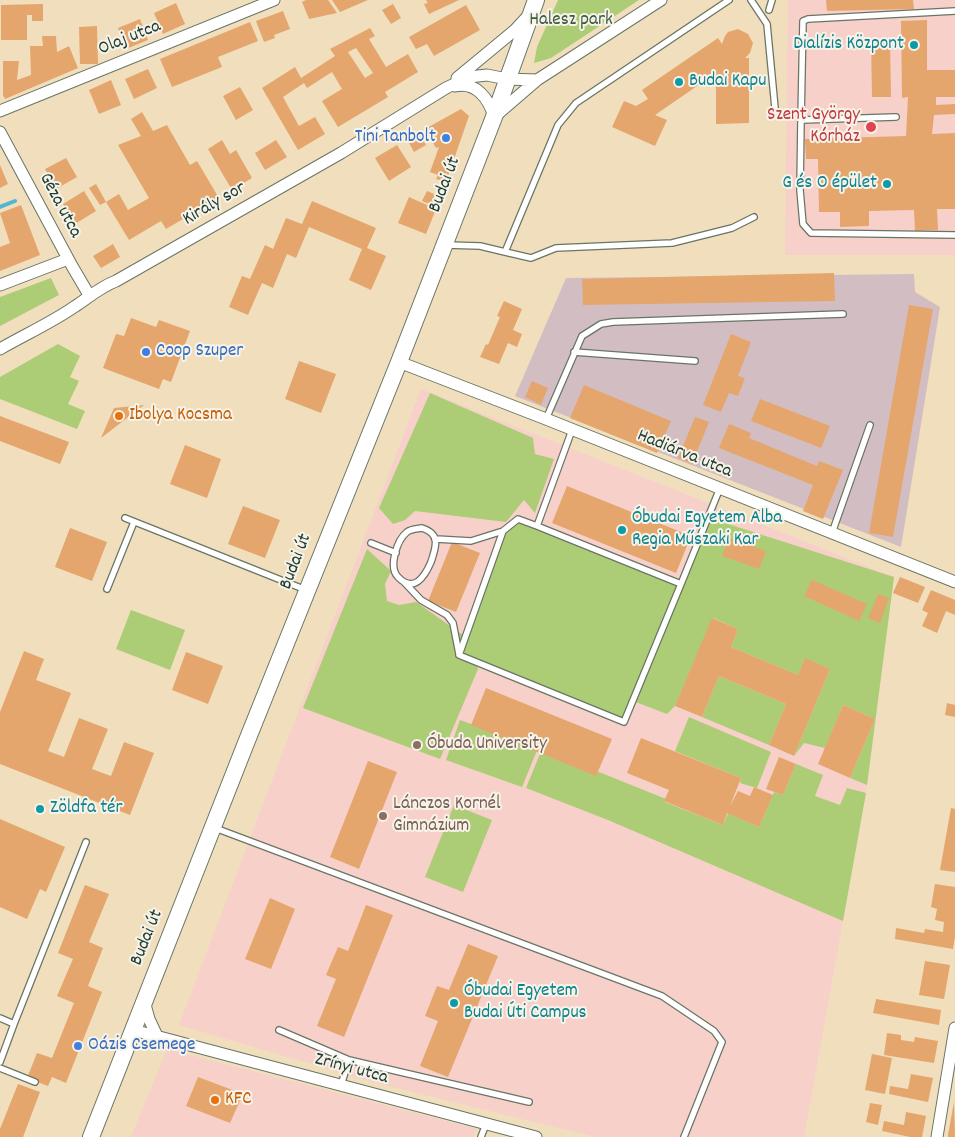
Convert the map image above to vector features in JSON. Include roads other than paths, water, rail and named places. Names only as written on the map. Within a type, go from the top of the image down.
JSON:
[{"type":"main road","name":"Budai út","points":[[91,1137],[399,362],[494,117],[533,7]]},
{"type":"street","name":"Olaj utca","points":[[0,111],[255,4],[274,0]]},
{"type":"street","points":[[494,117],[537,80],[662,0]]},
{"type":"street","name":"Király sor","points":[[446,88],[504,40],[533,7]]},
{"type":"street","name":"Király sor","points":[[0,349],[74,307],[89,295],[341,153],[446,88],[469,77],[478,75],[492,75],[507,79],[537,80]]},
{"type":"street","name":"Király sor","points":[[446,88],[466,84],[478,90],[489,102],[494,117]]},
{"type":"street","name":"Géza utca","points":[[0,132],[89,295]]},
{"type":"street","points":[[0,285],[68,259]]},
{"type":"street","name":"Hadiárva utca","points":[[399,362],[955,582]]},
{"type":"street","points":[[144,1001],[149,1019],[157,1036]]},
{"type":"street","points":[[937,1137],[955,1028]]},
{"type":"street","name":"Zrínyi utca","points":[[133,1030],[536,1137]]},
{"type":"lane","points":[[506,252],[558,125],[566,114],[576,104],[729,0]]},
{"type":"lane","points":[[751,0],[767,24],[775,108]]},
{"type":"lane","points":[[769,10],[772,0]]},
{"type":"lane","points":[[955,11],[808,19],[803,21],[800,120],[800,190],[803,224],[811,233],[955,235]]},
{"type":"lane","points":[[800,120],[896,117]]},
{"type":"lane","points":[[445,244],[480,246],[531,258],[556,248],[672,243],[732,228],[754,217]]},
{"type":"lane","points":[[546,419],[582,336],[601,324],[613,322],[843,314]]},
{"type":"lane","points":[[574,352],[695,361]]},
{"type":"lane","points":[[832,533],[870,425]]},
{"type":"lane","points":[[537,526],[572,430]]},
{"type":"lane","points":[[459,655],[624,722],[720,488]]},
{"type":"lane","points":[[124,518],[308,591]]},
{"type":"lane","points":[[436,539],[471,541],[503,532],[518,519],[681,584]]},
{"type":"lane","points":[[108,588],[134,522]]},
{"type":"lane","points":[[402,581],[408,584],[416,583],[422,579],[437,547],[436,539],[428,530],[422,528],[409,531],[403,536],[392,561],[393,569],[396,575],[420,600],[447,615],[453,623],[459,655]]},
{"type":"lane","points":[[459,655],[503,532]]},
{"type":"lane","points":[[371,543],[396,553]]},
{"type":"lane","points":[[214,828],[662,996],[714,1031],[722,1042],[684,1137]]},
{"type":"lane","points":[[0,1062],[86,842]]},
{"type":"lane","points":[[0,1018],[14,1024]]},
{"type":"lane","points":[[279,1030],[350,1060],[529,1102]]},
{"type":"lane","points":[[341,1085],[350,1060]]},
{"type":"lane","points":[[0,1068],[35,1082]]},
{"type":"lane","points":[[481,1137],[486,1124]]},
{"type":"waterway","points":[[0,207],[15,201]]},
{"type":"place","name":"Dialízis Központ","points":[[914,45]]},
{"type":"place","name":"Budai Kapu","points":[[679,82]]},
{"type":"place","name":"Szent György Kórház","points":[[871,127]]},
{"type":"place","name":"Tini Tanbolt","points":[[446,138]]},
{"type":"place","name":"G és O épület","points":[[887,184]]},
{"type":"place","name":"Coop Szuper","points":[[146,352]]},
{"type":"place","name":"Ibolya Kocsma","points":[[119,416]]},
{"type":"place","name":"Óbudai Egyetem Alba Regia Műszaki Kar","points":[[622,530]]},
{"type":"place","name":"Óbuda University","points":[[417,745]]},
{"type":"place","name":"Zöldfa tér","points":[[40,809]]},
{"type":"place","name":"Lánczos Kornél Gimnázium","points":[[383,816]]},
{"type":"place","name":"Óbudai Egyetem Budai Úti Campus","points":[[454,1003]]},
{"type":"place","name":"Oázis Csemege","points":[[78,1046]]},
{"type":"place","name":"KFC","points":[[215,1100]]},
{"type":"park label","name":"Halesz park","points":[[571,21]]}]
